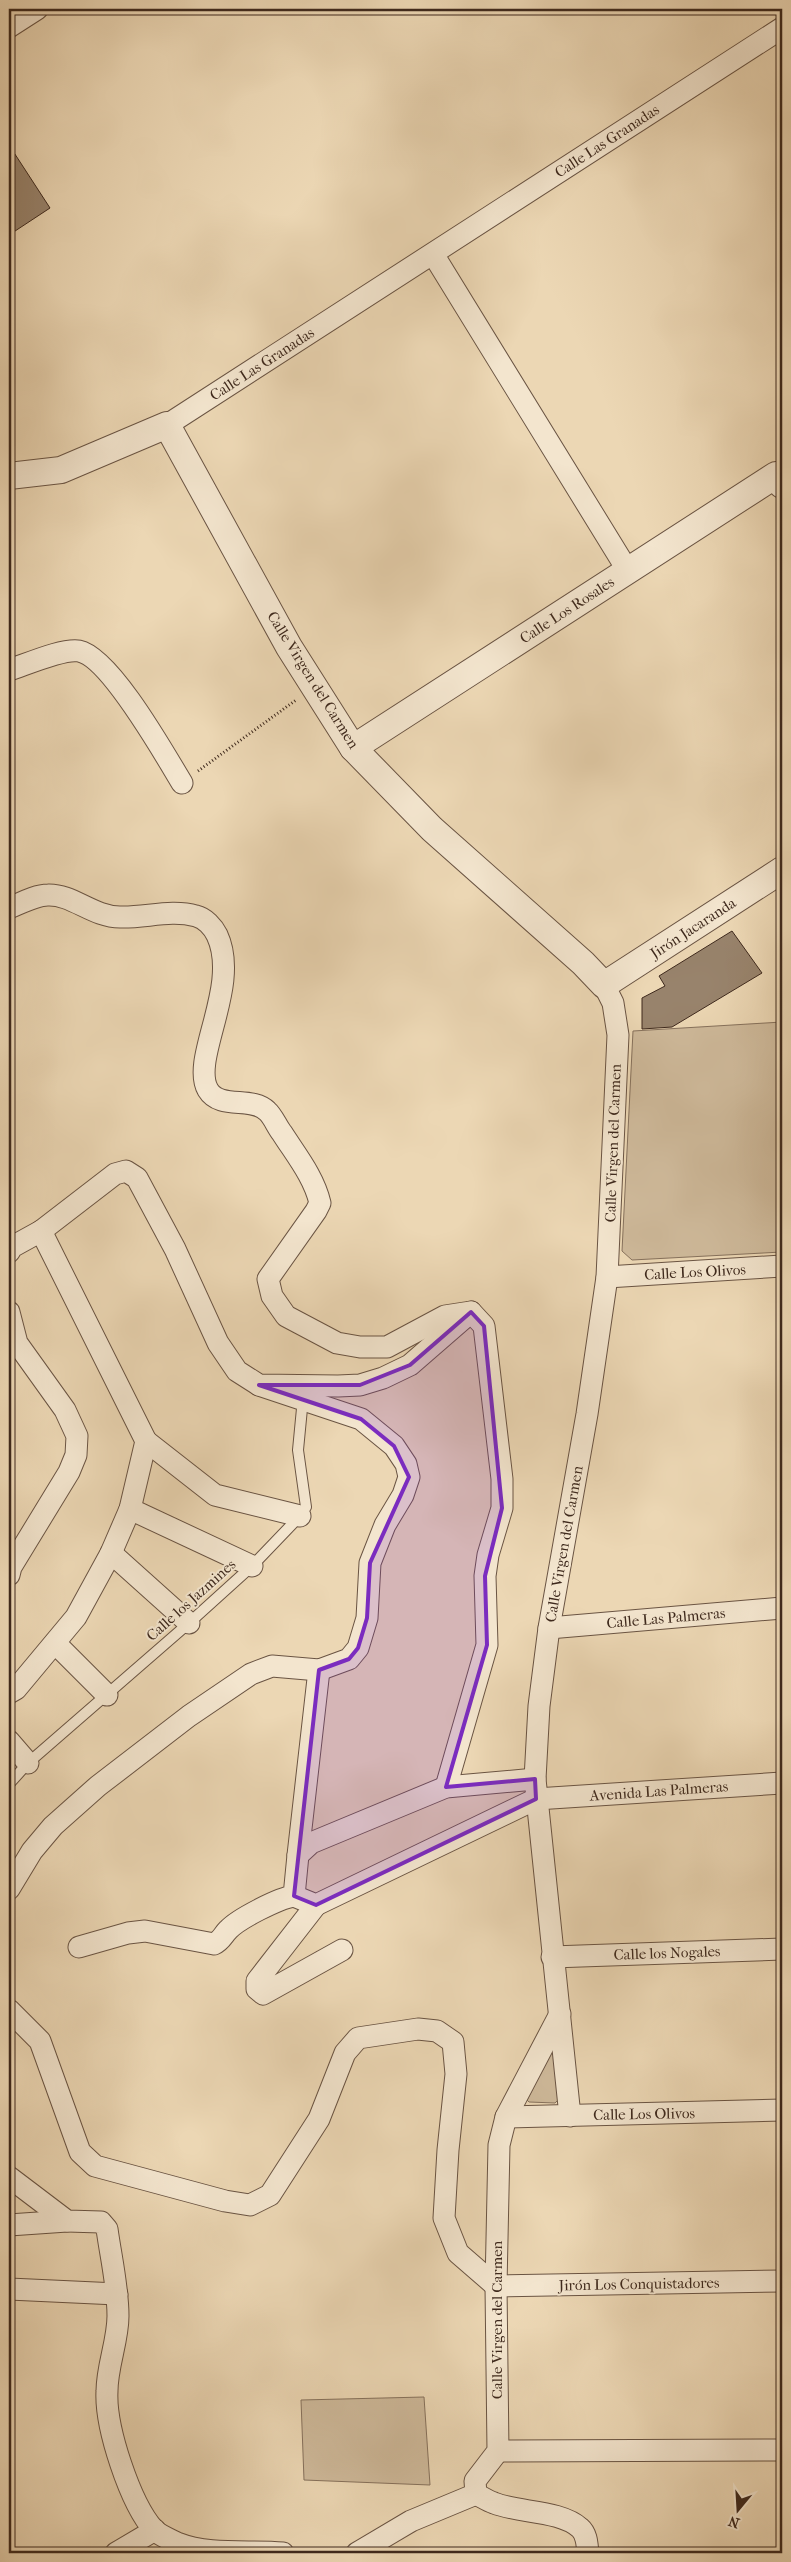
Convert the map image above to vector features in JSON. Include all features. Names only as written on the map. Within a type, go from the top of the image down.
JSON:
[{"type":"street","points":[[9,27],[37,9]]},
{"type":"street","name":"Calle Las Granadas","points":[[167,426],[782,28]]},
{"type":"street","points":[[433,254],[628,571]]},
{"type":"street","points":[[9,476],[61,470],[167,426]]},
{"type":"street","name":"Calle Virgen del Carmen","points":[[167,426],[290,647],[353,748],[432,830],[583,964],[604,985],[614,1003],[618,1035],[607,1277],[587,1414],[549,1628],[539,1706],[536,1789],[570,2116]]},
{"type":"street","name":"Calle Los Rosales","points":[[353,748],[628,571],[780,478]]},
{"type":"street","points":[[9,670],[67,652],[79,651],[92,657],[131,701],[182,783]]},
{"type":"street","name":"Jirón Jacaranda","points":[[604,985],[782,870]]},
{"type":"street","points":[[9,908],[49,895],[68,899],[106,916],[190,915],[197,916],[214,928],[223,948],[225,971],[219,1010],[203,1070],[205,1082],[209,1092],[217,1098],[249,1104],[267,1111],[311,1178],[320,1203],[316,1212],[268,1279],[272,1296],[286,1316],[337,1343],[360,1347],[387,1347],[445,1316],[471,1312]]},
{"type":"street","points":[[9,1252],[12,1246],[41,1231],[115,1174],[126,1170],[136,1178],[175,1248],[218,1343],[237,1371],[259,1385],[362,1419],[394,1446],[406,1464],[409,1477],[403,1495],[385,1525],[370,1563],[367,1618],[358,1648],[349,1659],[319,1670],[272,1666],[251,1674],[189,1716],[98,1786],[53,1826],[32,1851],[9,1889]]},
{"type":"street","points":[[41,1231],[146,1441],[215,1496],[300,1516]]},
{"type":"street","name":"Calle Los Olivos","points":[[607,1277],[782,1266]]},
{"type":"street","points":[[9,1312],[17,1343],[65,1410],[77,1436],[76,1455],[69,1472],[11,1567],[9,1575]]},
{"type":"street","points":[[259,1385],[360,1385],[383,1378],[410,1365],[471,1312]]},
{"type":"street","points":[[446,1787],[487,1645],[485,1576],[488,1555],[502,1508],[502,1479],[484,1326],[471,1312]]},
{"type":"street","points":[[9,1693],[16,1689],[76,1617],[111,1553],[130,1509],[146,1441]]},
{"type":"street","points":[[130,1509],[252,1566]]},
{"type":"street","points":[[111,1553],[189,1623]]},
{"type":"street","name":"Calle Las Palmeras","points":[[549,1628],[782,1608]]},
{"type":"street","points":[[56,1643],[106,1694]]},
{"type":"street","points":[[294,1896],[319,1670]]},
{"type":"street","points":[[9,1741],[28,1763]]},
{"type":"street","name":"Avenida Las Palmeras","points":[[298,1855],[311,1843],[446,1787],[536,1789],[782,1783]]},
{"type":"street","points":[[342,1950],[263,1994],[257,1989],[257,1981],[316,1905],[536,1789]]},
{"type":"street","points":[[79,1947],[128,1933],[145,1931],[214,1944],[219,1942],[228,1929],[275,1901],[294,1896],[316,1905]]},
{"type":"street","name":"Calle los Nogales","points":[[552,1957],[782,1949]]},
{"type":"street","points":[[9,2010],[40,2041],[80,2152],[95,2166],[224,2201],[250,2205],[270,2195],[319,2119],[345,2054],[358,2038],[418,2029],[437,2031],[454,2042],[456,2074],[448,2150],[444,2218],[458,2252],[496,2286]]},
{"type":"street","name":"Calle Virgen del Carmen","points":[[498,2451],[496,2286],[499,2145],[506,2117],[560,2014]]},
{"type":"street","name":"Calle Los Olivos","points":[[506,2117],[782,2110]]},
{"type":"street","points":[[9,2178],[67,2221]]},
{"type":"street","points":[[9,2225],[67,2221],[101,2222],[105,2225],[117,2294],[118,2317],[107,2388],[106,2408],[120,2463],[141,2510],[155,2530],[177,2543],[210,2552],[252,2550],[283,2553]]},
{"type":"street","name":"Jirón Los Conquistadores","points":[[496,2286],[782,2281]]},
{"type":"street","points":[[9,2289],[117,2294]]},
{"type":"street","points":[[476,2494],[475,2480],[498,2451],[782,2450]]},
{"type":"street","points":[[357,2553],[411,2521],[476,2494]]},
{"type":"street","points":[[476,2494],[494,2504],[561,2518],[573,2523],[582,2529],[588,2553]]},
{"type":"street","points":[[116,2553],[155,2530]]},
{"type":"lane","points":[[300,1516],[306,1508],[298,1450],[303,1398]]},
{"type":"lane","name":"Calle los Jazmines","points":[[9,1784],[28,1763],[252,1566],[300,1516]]},
{"type":"path","points":[[182,783],[315,686]]},
{"type":"highlighted area","points":[[471,1312],[484,1326],[502,1508],[485,1576],[487,1645],[446,1787],[535,1779],[536,1799],[316,1905],[294,1896],[319,1670],[349,1659],[358,1648],[367,1618],[370,1563],[409,1477],[394,1446],[361,1419],[259,1385],[360,1385],[410,1365]]},
{"type":"shaded area","points":[[782,1022],[782,1252],[632,1260],[622,1251],[633,1031]]},
{"type":"shaded area","points":[[554,2046],[558,2100],[555,2103],[529,2102],[527,2100]]},
{"type":"shaded area","points":[[424,2397],[430,2485],[304,2480],[301,2400]]},
{"type":"building","points":[[9,145],[50,208],[9,235]]},
{"type":"building","points":[[732,931],[762,973],[672,1027],[642,1029],[642,998],[665,986],[659,976]]}]
